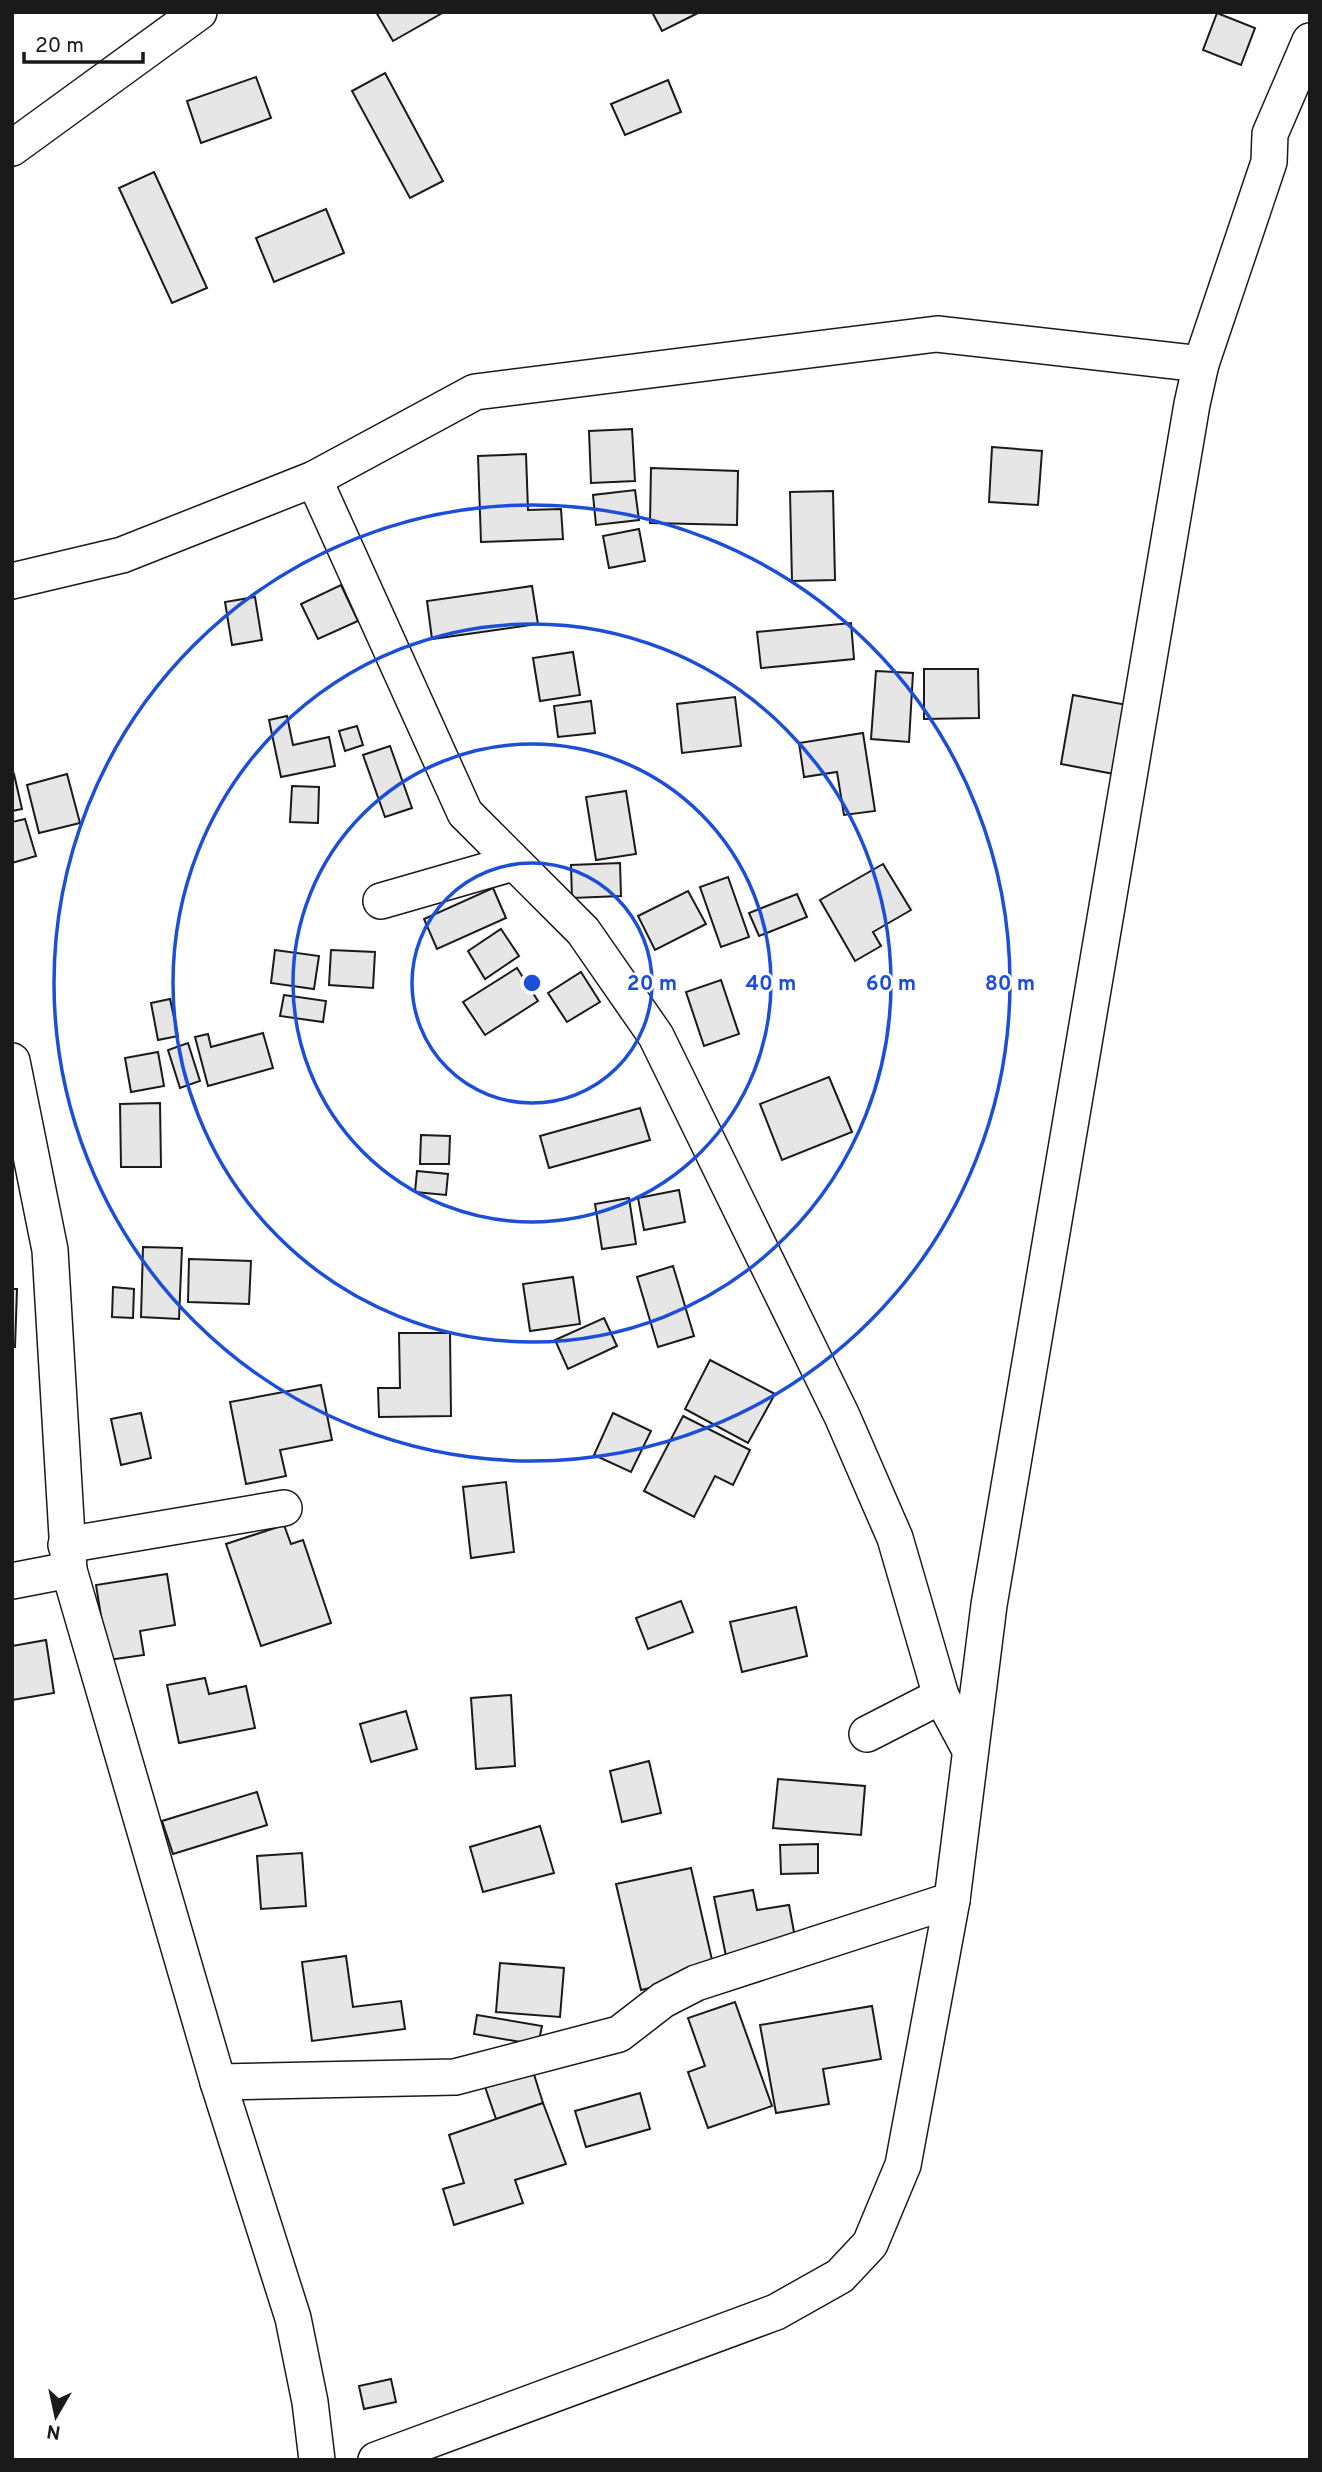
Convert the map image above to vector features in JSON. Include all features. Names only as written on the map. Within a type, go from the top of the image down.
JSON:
[{"type":"street","points":[[12,148],[199,12]]},
{"type":"street","points":[[376,2460],[776,2312],[841,2276],[870,2244],[903,2165],[952,1900],[969,1748],[991,1591],[1201,364],[1269,162],[1270,134],[1310,41]]},
{"type":"street","points":[[12,581],[122,555],[314,479],[475,392],[937,334],[1201,364]]},
{"type":"street","points":[[314,479],[466,813],[583,931],[656,1036],[842,1416],[895,1538],[941,1696],[969,1748]]},
{"type":"street","points":[[381,901],[513,863]]},
{"type":"street","points":[[12,1061],[50,1250],[67,1557],[218,2082],[293,2318],[310,2402],[317,2460]]},
{"type":"street","points":[[12,1580],[67,1557],[284,1508]]},
{"type":"street","points":[[867,1734],[941,1696]]},
{"type":"street","points":[[218,2082],[454,2077],[619,2034],[663,2000],[696,1983],[952,1900]]},
{"type":"building","points":[[376,12],[444,12],[393,41]]},
{"type":"building","points":[[652,12],[700,12],[662,31]]},
{"type":"building","points":[[1217,13],[1255,28],[1241,65],[1203,50]]},
{"type":"building","points":[[385,73],[443,181],[410,198],[352,91]]},
{"type":"building","points":[[256,77],[271,118],[201,143],[187,101]]},
{"type":"building","points":[[668,80],[681,112],[625,135],[611,104]]},
{"type":"building","points":[[154,172],[207,288],[172,303],[119,188]]},
{"type":"building","points":[[326,209],[344,253],[274,282],[256,238]]},
{"type":"building","points":[[632,429],[635,481],[591,483],[589,431]]},
{"type":"building","points":[[992,447],[1042,451],[1038,505],[989,502]]},
{"type":"building","points":[[526,454],[528,510],[561,509],[563,539],[481,542],[478,456]]},
{"type":"building","points":[[651,468],[738,471],[737,525],[650,523]]},
{"type":"building","points":[[635,490],[639,520],[596,525],[593,495]]},
{"type":"building","points":[[833,491],[835,580],[792,581],[790,492]]},
{"type":"building","points":[[639,529],[645,561],[609,568],[603,536]]},
{"type":"building","points":[[341,585],[358,621],[318,639],[301,604]]},
{"type":"building","points":[[532,586],[538,624],[432,639],[427,601]]},
{"type":"building","points":[[255,597],[262,640],[232,645],[225,602]]},
{"type":"building","points":[[851,623],[854,659],[761,668],[757,632]]},
{"type":"building","points":[[573,652],[580,695],[540,701],[533,658]]},
{"type":"building","points":[[924,669],[978,669],[979,718],[924,719]]},
{"type":"building","points":[[876,671],[913,673],[909,742],[871,739]]},
{"type":"building","points":[[1073,695],[1127,705],[1114,774],[1061,764]]},
{"type":"building","points":[[735,697],[741,746],[682,753],[677,704]]},
{"type":"building","points":[[591,701],[595,733],[558,737],[554,706]]},
{"type":"building","points":[[287,716],[293,745],[329,737],[335,766],[281,777],[269,720]]},
{"type":"building","points":[[357,726],[363,745],[345,751],[339,731]]},
{"type":"building","points":[[863,733],[875,811],[844,815],[837,772],[804,777],[799,743]]},
{"type":"building","points":[[390,746],[412,808],[385,817],[363,755]]},
{"type":"building","points":[[14,774],[22,809],[12,811],[12,775]]},
{"type":"building","points":[[67,774],[80,823],[39,833],[27,785]]},
{"type":"building","points":[[292,786],[319,787],[318,823],[290,822]]},
{"type":"building","points":[[626,791],[636,854],[596,860],[586,797]]},
{"type":"building","points":[[25,819],[36,856],[12,863],[12,822]]},
{"type":"building","points":[[620,863],[621,896],[572,898],[571,865]]},
{"type":"building","points":[[883,864],[911,910],[873,932],[881,946],[855,961],[820,900]]},
{"type":"building","points":[[728,877],[749,937],[721,947],[700,887]]},
{"type":"building","points":[[493,888],[506,918],[437,949],[424,919]]},
{"type":"building","points":[[688,891],[706,924],[655,950],[638,916]]},
{"type":"building","points":[[797,894],[807,917],[759,936],[749,913]]},
{"type":"building","points":[[501,929],[519,956],[485,979],[468,951]]},
{"type":"building","points":[[275,950],[319,956],[314,989],[271,983]]},
{"type":"building","points":[[331,950],[375,952],[373,988],[329,985]]},
{"type":"building","points":[[517,968],[538,1001],[485,1035],[463,1002]]},
{"type":"building","points":[[581,972],[600,1002],[567,1022],[548,993]]},
{"type":"building","points":[[721,980],[739,1034],[704,1046],[686,992]]},
{"type":"building","points":[[284,995],[326,1001],[323,1022],[280,1016]]},
{"type":"building","points":[[170,999],[178,1036],[158,1040],[151,1003]]},
{"type":"building","points":[[263,1033],[273,1068],[208,1086],[195,1037],[208,1034],[211,1047]]},
{"type":"building","points":[[188,1043],[200,1081],[180,1088],[168,1050]]},
{"type":"building","points":[[158,1052],[164,1086],[131,1092],[125,1058]]},
{"type":"building","points":[[829,1077],[852,1132],[782,1160],[760,1104]]},
{"type":"building","points":[[160,1103],[161,1167],[121,1167],[120,1104]]},
{"type":"building","points":[[640,1108],[650,1140],[549,1168],[540,1136]]},
{"type":"building","points":[[421,1135],[450,1136],[449,1164],[420,1164]]},
{"type":"building","points":[[417,1171],[448,1174],[446,1195],[415,1192]]},
{"type":"building","points":[[679,1190],[685,1222],[644,1230],[638,1198]]},
{"type":"building","points":[[629,1198],[636,1244],[602,1249],[595,1204]]},
{"type":"building","points":[[143,1247],[182,1248],[179,1319],[141,1317]]},
{"type":"building","points":[[189,1259],[251,1261],[249,1304],[188,1302]]},
{"type":"building","points":[[673,1266],[694,1336],[658,1347],[637,1277]]},
{"type":"building","points":[[573,1277],[580,1324],[530,1331],[523,1284]]},
{"type":"building","points":[[113,1287],[134,1289],[133,1318],[112,1317]]},
{"type":"building","points":[[12,1289],[17,1289],[15,1347],[12,1347]]},
{"type":"building","points":[[604,1318],[617,1346],[568,1369],[555,1340]]},
{"type":"building","points":[[399,1333],[450,1333],[451,1416],[379,1417],[378,1388],[400,1388]]},
{"type":"building","points":[[710,1360],[775,1394],[748,1443],[685,1409]]},
{"type":"building","points":[[321,1385],[332,1440],[280,1450],[286,1476],[246,1484],[230,1402]]},
{"type":"building","points":[[141,1413],[151,1458],[121,1465],[111,1419]]},
{"type":"building","points":[[613,1413],[651,1431],[631,1472],[594,1455]]},
{"type":"building","points":[[683,1416],[750,1450],[733,1485],[715,1476],[694,1517],[644,1491]]},
{"type":"building","points":[[506,1482],[514,1552],[471,1558],[463,1487]]},
{"type":"building","points":[[284,1525],[291,1544],[303,1540],[331,1623],[261,1646],[226,1544]]},
{"type":"building","points":[[167,1574],[175,1625],[140,1631],[144,1655],[108,1660],[96,1585]]},
{"type":"building","points":[[681,1601],[693,1632],[648,1649],[636,1618]]},
{"type":"building","points":[[796,1607],[807,1656],[742,1672],[730,1622]]},
{"type":"building","points":[[46,1640],[54,1693],[12,1700],[12,1646]]},
{"type":"building","points":[[205,1678],[209,1694],[246,1686],[255,1728],[179,1743],[167,1685]]},
{"type":"building","points":[[511,1695],[515,1766],[476,1769],[471,1698]]},
{"type":"building","points":[[406,1711],[417,1749],[371,1762],[360,1724]]},
{"type":"building","points":[[649,1761],[661,1813],[622,1822],[610,1771]]},
{"type":"building","points":[[778,1779],[865,1786],[861,1835],[773,1828]]},
{"type":"building","points":[[257,1792],[267,1825],[173,1854],[162,1821]]},
{"type":"building","points":[[540,1826],[554,1873],[483,1892],[470,1847]]},
{"type":"building","points":[[818,1844],[818,1873],[781,1874],[780,1845]]},
{"type":"building","points":[[302,1853],[306,1906],[261,1909],[257,1856]]},
{"type":"building","points":[[691,1868],[715,1973],[641,1990],[616,1884]]},
{"type":"building","points":[[753,1890],[757,1910],[789,1905],[796,1943],[726,1956],[714,1897]]},
{"type":"building","points":[[346,1956],[353,2007],[401,2001],[405,2029],[312,2041],[302,1962]]},
{"type":"building","points":[[500,1963],[564,1968],[560,2017],[496,2012]]},
{"type":"building","points":[[735,2002],[772,2106],[708,2128],[688,2072],[705,2066],[688,2018]]},
{"type":"building","points":[[872,2006],[881,2059],[823,2069],[829,2104],[776,2113],[760,2025]]},
{"type":"building","points":[[477,2015],[542,2026],[538,2045],[474,2034]]},
{"type":"building","points":[[532,2068],[543,2103],[496,2119],[484,2084]]},
{"type":"building","points":[[640,2093],[650,2129],[586,2147],[575,2111]]},
{"type":"building","points":[[543,2103],[566,2164],[515,2180],[523,2203],[454,2225],[443,2189],[464,2183],[449,2135]]},
{"type":"building","points":[[391,2379],[396,2402],[364,2409],[359,2386]]}]
